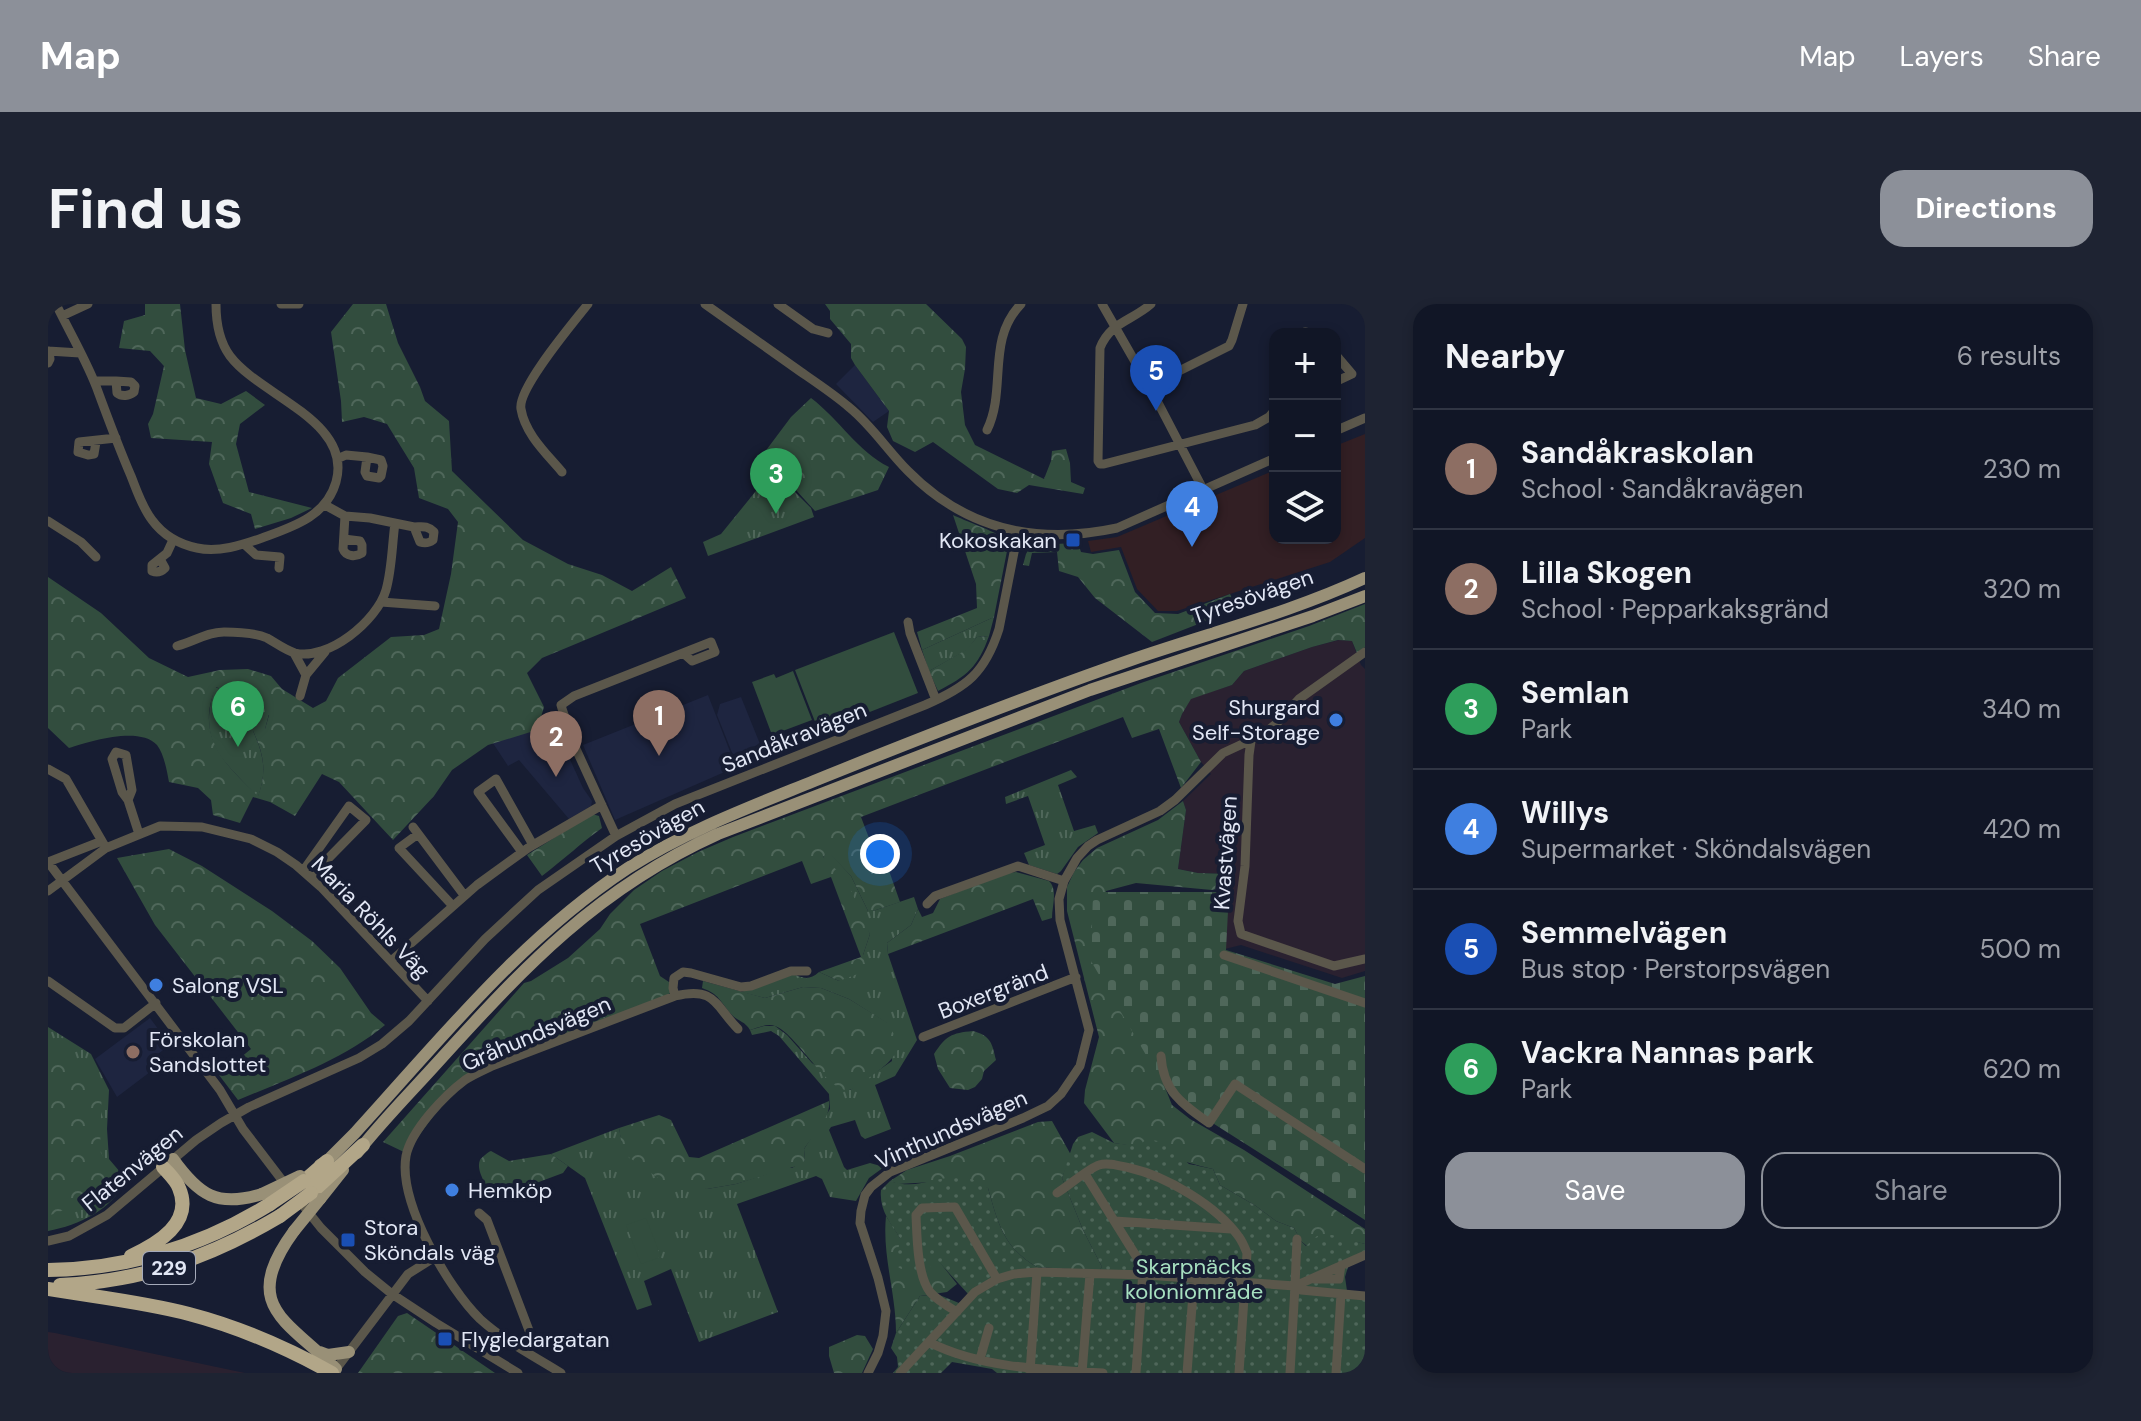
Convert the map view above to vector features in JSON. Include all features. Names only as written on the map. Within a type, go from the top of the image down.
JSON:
[{"type":"highway","name":"Tyresövägen","points":[[48,1270],[105,1267],[194,1243],[309,1187],[363,1145]]},
{"type":"highway","name":"Tyresövägen","points":[[309,1187],[327,1161]]},
{"type":"highway","points":[[105,1267],[156,1243],[177,1223],[182,1205],[181,1195],[168,1163]]},
{"type":"highway","name":"Tyresövägen","points":[[48,1288],[121,1279],[168,1268],[221,1248],[271,1205]]},
{"type":"highway","points":[[48,1288],[211,1320],[283,1347],[334,1372]]},
{"type":"main road","name":"Tyresövägen","points":[[327,1161],[526,948],[575,906],[654,852],[717,820],[1026,698],[1303,603],[1365,578]]},
{"type":"main road","name":"Tyresövägen","points":[[363,1145],[508,986],[546,949],[611,895],[673,855],[718,834],[1090,690],[1365,596]]},
{"type":"main road","points":[[168,1163],[206,1194],[220,1199],[271,1205]]},
{"type":"main road","points":[[309,1187],[294,1231],[273,1266],[270,1295],[280,1318],[317,1363],[328,1355],[349,1352]]},
{"type":"street","points":[[56,304],[94,381],[144,507],[159,528],[173,540],[199,549],[244,544],[310,518],[325,505],[338,474],[332,445],[320,427],[250,377],[228,354],[216,321],[216,304]]},
{"type":"street","points":[[62,316],[88,304]]},
{"type":"street","points":[[281,304],[299,304]]},
{"type":"street","points":[[562,472],[533,438],[520,406],[526,387],[588,304]]},
{"type":"street","points":[[705,304],[848,406],[905,468],[944,502],[984,522],[1018,532],[1062,536],[1117,528],[1269,461]]},
{"type":"street","points":[[778,304],[813,329],[828,333]]},
{"type":"street","points":[[987,430],[994,416],[998,352],[1008,323],[1021,304]]},
{"type":"street","points":[[1102,304],[1203,489]]},
{"type":"street","points":[[1151,304],[1104,336],[1100,348],[1098,461],[1104,464],[1181,445],[1255,425],[1269,417]]},
{"type":"street","points":[[1149,386],[1229,346],[1243,304]]},
{"type":"street","points":[[48,363],[49,351],[80,353]]},
{"type":"street","points":[[1341,361],[1352,374],[1341,379]]},
{"type":"street","points":[[94,381],[116,381]]},
{"type":"street","points":[[1341,428],[1365,418]]},
{"type":"street","points":[[96,442],[116,438]]},
{"type":"street","points":[[337,459],[346,455],[367,457]]},
{"type":"street","points":[[325,505],[345,516],[414,527]]},
{"type":"street","points":[[344,539],[345,516]]},
{"type":"street","points":[[48,521],[81,542],[96,557]]},
{"type":"street","points":[[300,696],[306,675],[318,658],[349,636],[381,602],[386,589],[395,523]]},
{"type":"street","name":"Sandåkravägen","points":[[235,1115],[371,1051],[409,1021],[485,939],[538,890],[616,836],[675,804],[964,686],[988,658],[999,629],[1018,532]]},
{"type":"street","points":[[160,559],[173,540]]},
{"type":"street","points":[[244,544],[256,555],[280,557],[279,568]]},
{"type":"street","points":[[381,602],[435,606]]},
{"type":"street","points":[[908,622],[936,700]]},
{"type":"street","points":[[177,646],[224,632],[264,636],[294,653],[327,650]]},
{"type":"street","name":"Vinthundsvägen","points":[[870,1370],[883,1336],[886,1311],[860,1223],[865,1195],[890,1172],[1048,1106],[1061,1094],[1080,1066],[1089,1030],[1060,920],[1059,899],[1064,881],[1077,858],[1097,840],[1160,811],[1223,753],[1251,741],[1277,723],[1299,699],[1365,652]]},
{"type":"street","points":[[294,653],[306,675]]},
{"type":"street","points":[[616,836],[576,749],[574,733],[569,728],[561,705],[574,696],[683,653]]},
{"type":"street","name":"Kvastvägen","points":[[1251,741],[1245,866],[1238,921],[1241,934],[1334,966],[1365,959]]},
{"type":"street","points":[[48,769],[66,779],[104,845]]},
{"type":"street","points":[[522,852],[478,792],[496,779],[533,845]]},
{"type":"street","points":[[128,800],[139,834]]},
{"type":"street","points":[[391,961],[464,895],[522,852],[602,805]]},
{"type":"street","points":[[349,806],[366,820],[306,874],[349,806]]},
{"type":"street","name":"Maria Röhls Väg","points":[[104,845],[160,826],[179,825],[223,831],[251,839],[277,852],[306,874],[428,1001]]},
{"type":"street","points":[[452,905],[399,848],[415,830],[464,895]]},
{"type":"street","points":[[104,845],[48,862],[220,1090],[265,1159],[321,1228],[365,1272],[392,1294],[518,1373]]},
{"type":"street","points":[[48,891],[104,845]]},
{"type":"street","points":[[927,904],[935,896],[1018,866],[1064,881]]},
{"type":"street","points":[[1224,955],[1365,1003]]},
{"type":"street","points":[[675,996],[674,978],[683,972],[741,987],[791,971],[807,971]]},
{"type":"street","name":"Boxergränd","points":[[923,1037],[1076,977]]},
{"type":"street","points":[[48,981],[115,1028],[124,1028],[156,1003]]},
{"type":"street","name":"Gråhundsvägen","points":[[561,1373],[499,1334],[457,1292],[435,1257],[414,1207],[405,1168],[413,1139],[433,1111],[468,1078],[675,996],[706,995],[715,1000],[738,1029]]},
{"type":"street","points":[[1161,1056],[1166,1082],[1176,1098],[1209,1123],[1235,1084],[1365,1169]]},
{"type":"street","name":"Flatenvägen","points":[[48,1241],[69,1236],[98,1222],[196,1140],[235,1115]]},
{"type":"street","points":[[1057,1193],[1098,1165],[1143,1171],[1175,1185],[1202,1202],[1239,1236],[1247,1253],[1239,1373]]},
{"type":"street","points":[[1085,1174],[1141,1264],[1143,1276],[1136,1373]]},
{"type":"street","points":[[957,1312],[940,1301],[927,1287],[917,1244],[918,1211],[922,1208],[955,1207],[997,1279]]},
{"type":"street","points":[[479,1213],[487,1220],[530,1333],[531,1340],[525,1350]]},
{"type":"street","points":[[1115,1221],[1231,1229]]},
{"type":"street","points":[[1290,1373],[1297,1239]]},
{"type":"street","points":[[900,1373],[975,1292],[997,1279],[1014,1274],[1143,1276],[1295,1286],[1365,1255]]},
{"type":"street","points":[[334,1372],[408,1274],[435,1257]]},
{"type":"street","points":[[1030,1371],[1037,1272]]},
{"type":"street","points":[[1082,1372],[1090,1274]]},
{"type":"street","points":[[1187,1373],[1194,1280]]},
{"type":"street","points":[[1295,1286],[1301,1290],[1365,1296]]},
{"type":"street","points":[[1336,1373],[1341,1294]]},
{"type":"street","points":[[980,1359],[989,1328]]},
{"type":"street","points":[[929,1342],[947,1351],[1030,1371],[1103,1373]]},
{"type":"street","points":[[870,1370],[882,1373]]},
{"type":"shaded area","points":[[855,365],[889,411],[873,422],[836,384]]},
{"type":"shaded area","points":[[1365,434],[1365,538],[1330,562],[1177,611],[1158,611],[1137,589],[1121,547],[1091,552],[1088,541],[1117,537],[1269,473],[1269,544],[1341,544],[1341,444]]},
{"type":"shaded area","points":[[1339,640],[1352,641],[1365,669],[1365,971],[1342,978],[1241,945],[1225,949],[1230,874],[1178,869],[1186,810],[1183,801],[1211,774],[1179,722],[1191,698],[1232,685],[1244,671]]},
{"type":"shaded area","points":[[708,695],[736,767],[615,820],[583,745]]},
{"type":"shaded area","points":[[741,697],[760,744],[733,755],[717,715],[720,704]]},
{"type":"shaded area","points":[[537,730],[547,736],[557,731],[592,801],[591,806],[569,819],[519,760],[508,766],[485,731]]},
{"type":"shaded area","name":"Förskolan Sandslottet","points":[[150,1018],[170,1045],[151,1059],[154,1069],[117,1097],[95,1059]]},
{"type":"shaded area","points":[[48,1332],[55,1333],[245,1373],[48,1373]]},
{"type":"green space","points":[[145,304],[180,304],[185,350],[196,398],[221,404],[246,391],[265,405],[240,424],[236,444],[249,492],[312,508],[255,529],[251,514],[223,503],[209,464],[212,442],[151,438],[148,424],[164,366],[150,351],[119,348],[124,321],[145,315]]},
{"type":"green space","points":[[353,304],[386,304],[398,343],[425,401],[449,421],[452,471],[523,540],[568,564],[602,575],[632,591],[671,567],[686,598],[542,658],[527,673],[544,707],[537,730],[488,745],[452,770],[434,796],[393,840],[339,782],[322,774],[295,816],[270,802],[253,797],[240,823],[213,815],[211,800],[198,788],[169,782],[162,753],[149,739],[139,736],[114,737],[69,748],[48,728],[48,577],[101,613],[149,658],[188,677],[220,670],[248,669],[271,676],[282,689],[313,708],[326,701],[338,678],[391,637],[424,635],[439,629],[458,522],[448,509],[419,498],[414,468],[387,424],[364,417],[342,422],[331,332]],"holes":[[[216,687],[259,704],[257,713],[269,715],[265,729],[254,728],[253,731],[263,763],[258,796],[216,748],[209,720]]]},
{"type":"green space","points":[[825,304],[926,304],[962,339],[966,347],[961,392],[965,425],[975,445],[1044,479],[1052,451],[1066,449],[1071,482],[1085,488],[1083,494],[1029,485],[1017,493],[998,489],[933,442],[915,452],[893,441],[887,427],[889,411],[855,365],[851,358],[851,344],[830,319],[830,311]]},
{"type":"green space","points":[[811,398],[868,453],[889,467],[878,490],[815,511],[775,467],[758,461],[791,417]]},
{"type":"green space","points":[[773,470],[811,508],[814,517],[708,556],[703,542],[721,534]]},
{"type":"green space","points":[[953,515],[1006,540],[1008,546],[994,617],[922,650],[917,632],[977,608],[976,584]]},
{"type":"green space","points":[[1078,543],[1081,552],[1093,554],[1119,550],[1135,592],[1155,613],[1178,614],[1230,594],[1237,609],[1152,642],[1095,598],[1078,577],[1059,571],[1057,552],[1032,553],[1029,566],[1023,565],[1031,545]]},
{"type":"green space","points":[[1365,604],[1365,647],[1357,653],[1352,641],[1338,640],[1312,647],[1244,671],[1232,685],[1191,699],[1179,722],[1201,762],[1181,788],[1159,729],[1132,738],[1123,717],[861,817],[872,846],[880,845],[900,902],[868,911],[851,876],[828,852],[823,857],[846,879],[870,934],[863,955],[866,968],[863,972],[839,981],[819,972],[861,957],[831,877],[811,884],[802,861],[640,924],[660,976],[669,982],[671,992],[667,996],[460,1080],[406,1153],[383,1142],[524,983],[568,958],[600,929],[634,890],[662,871],[733,837],[1141,683]]},
{"type":"green space","points":[[994,617],[989,636],[977,637],[967,650],[929,671],[922,650]]},
{"type":"green space","points":[[894,632],[918,693],[819,732],[795,670]]},
{"type":"green space","points":[[989,636],[970,670],[938,691],[929,671],[966,650],[977,637]]},
{"type":"green space","points":[[793,671],[812,720],[772,735],[752,682]]},
{"type":"green space","points":[[215,687],[259,704],[269,714],[265,729],[253,731],[263,764],[258,797],[216,749],[209,722]]},
{"type":"green space","points":[[1071,770],[1077,777],[1058,785],[1074,831],[1095,825],[1098,833],[1078,847],[1057,874],[1029,865],[1024,853],[1045,845],[1028,796],[1006,804],[1005,797]]},
{"type":"green space","points":[[1183,801],[1186,810],[1178,869],[1230,874],[1227,884],[1212,890],[1136,883],[1106,891],[1101,928],[1172,1105],[1365,1229],[1365,1244],[1328,1239],[1307,1246],[1294,1228],[1276,1221],[1220,1185],[1213,1169],[1114,1143],[1084,1103],[1099,1037],[1067,911],[1067,887],[1083,860],[1097,848],[1158,820]]},
{"type":"green space","points":[[592,814],[599,816],[602,828],[542,876],[527,855]]},
{"type":"green space","points":[[169,849],[202,866],[272,911],[312,941],[340,968],[371,1013],[385,1025],[333,1059],[238,1100],[219,1075],[251,1049],[155,925],[117,858]]},
{"type":"green space","points":[[828,851],[851,876],[868,911],[914,897],[918,909],[911,925],[887,943],[917,1040],[895,1076],[875,1085],[891,1129],[865,1139],[855,1120],[829,1130],[847,1170],[870,1163],[884,1167],[869,1178],[856,1201],[830,1197],[822,1179],[816,1176],[737,1204],[778,1312],[699,1342],[671,1269],[644,1281],[652,1305],[637,1310],[585,1178],[551,1154],[619,1128],[624,1153],[707,1189],[792,1168],[805,1160],[804,1149],[830,1109],[829,1094],[779,1036],[771,1031],[752,1035],[750,1030],[775,1026],[812,1063],[850,1090],[892,1061],[887,1023],[849,999],[821,988],[803,987],[765,998],[741,992],[793,974],[807,978],[819,972],[839,981],[863,955],[870,934],[823,857]]},
{"type":"green space","points":[[1016,872],[1049,881],[1054,893],[1052,918],[1042,921],[1033,899],[888,954],[887,943],[911,925],[918,909],[922,917],[933,913],[940,899],[1003,874]]},
{"type":"green space","points":[[1093,892],[1229,892],[1226,950],[1335,984],[1365,976],[1365,1220],[1170,1096],[1091,961]]},
{"type":"green space","points":[[703,981],[765,998],[803,987],[821,988],[849,999],[888,1023],[900,1046],[887,1063],[860,1085],[849,1090],[840,1088],[783,1031],[769,1025],[750,1030],[731,1014],[716,995],[702,988]]},
{"type":"green space","points":[[48,1027],[91,1054],[109,1090],[109,1159],[126,1179],[113,1199],[94,1214],[48,1231]]},
{"type":"green space","points":[[973,1031],[990,1041],[996,1060],[984,1071],[975,1087],[968,1090],[950,1088],[938,1069],[934,1054],[950,1036]]},
{"type":"green space","points":[[48,1044],[102,1083],[100,1151],[116,1180],[100,1196],[48,1216]]},
{"type":"green space","points":[[829,1101],[827,1114],[804,1149],[805,1160],[800,1165],[736,1184],[707,1189],[679,1186],[662,1181],[623,1153],[619,1128],[659,1115],[671,1120],[689,1157],[699,1158]]},
{"type":"green space","points":[[1052,1121],[1071,1155],[1062,1178],[1102,1267],[1099,1271],[1037,1267],[1026,1259],[1016,1251],[1004,1233],[988,1188],[933,1182],[898,1184],[890,1181],[907,1170],[1038,1122]]},
{"type":"green space","name":"Skarpnäcks koloniområde","points":[[1092,1132],[1114,1143],[1138,1146],[1147,1139],[1163,1142],[1189,1164],[1213,1169],[1220,1185],[1276,1221],[1294,1228],[1306,1246],[1317,1236],[1332,1235],[1365,1244],[1365,1258],[1348,1267],[1345,1277],[1347,1291],[1365,1293],[1365,1373],[997,1373],[992,1369],[952,1362],[941,1373],[893,1373],[898,1367],[897,1357],[891,1348],[896,1333],[920,1296],[937,1294],[959,1303],[969,1295],[938,1261],[916,1277],[896,1266],[900,1238],[883,1210],[881,1190],[890,1181],[919,1184],[955,1177],[970,1179],[988,1188],[1009,1242],[1037,1267],[1099,1271],[1102,1267],[1062,1178],[1073,1144],[1078,1137]]},
{"type":"green space","points":[[491,1151],[509,1161],[551,1154],[568,1166],[563,1173],[496,1198],[479,1170],[480,1160]]},
{"type":"green space","points":[[886,1216],[900,1238],[938,1260],[957,1284],[947,1292],[920,1296],[896,1333],[886,1246]]},
{"type":"green space","points":[[646,1218],[661,1257],[641,1264],[626,1225]]},
{"type":"green space","points":[[407,1313],[495,1373],[358,1373],[398,1316]]},
{"type":"green space","points":[[857,1335],[865,1336],[873,1349],[862,1373],[834,1373],[829,1347]]},
{"type":"place","name":"Semmelvägen","points":[[1156,411]]},
{"type":"place","name":"Semlan","points":[[776,514]]},
{"type":"place","name":"Kokoskakan","points":[[1073,540]]},
{"type":"place","name":"Willys","points":[[1192,547]]},
{"type":"place","name":"Shurgard Self-Storage","points":[[1336,720]]},
{"type":"place","name":"Vackra Nannas park","points":[[238,747]]},
{"type":"place","name":"Sandåkraskolan","points":[[659,756]]},
{"type":"place","name":"Lilla Skogen","points":[[556,777]]},
{"type":"place","name":"Salong VSL","points":[[156,985]]},
{"type":"place","name":"Förskolan Sandslottet","points":[[133,1052]]},
{"type":"place","name":"Hemköp","points":[[452,1190]]},
{"type":"place","name":"Stora Sköndals väg","points":[[348,1240]]},
{"type":"place","name":"Flygledargatan","points":[[445,1339]]}]
